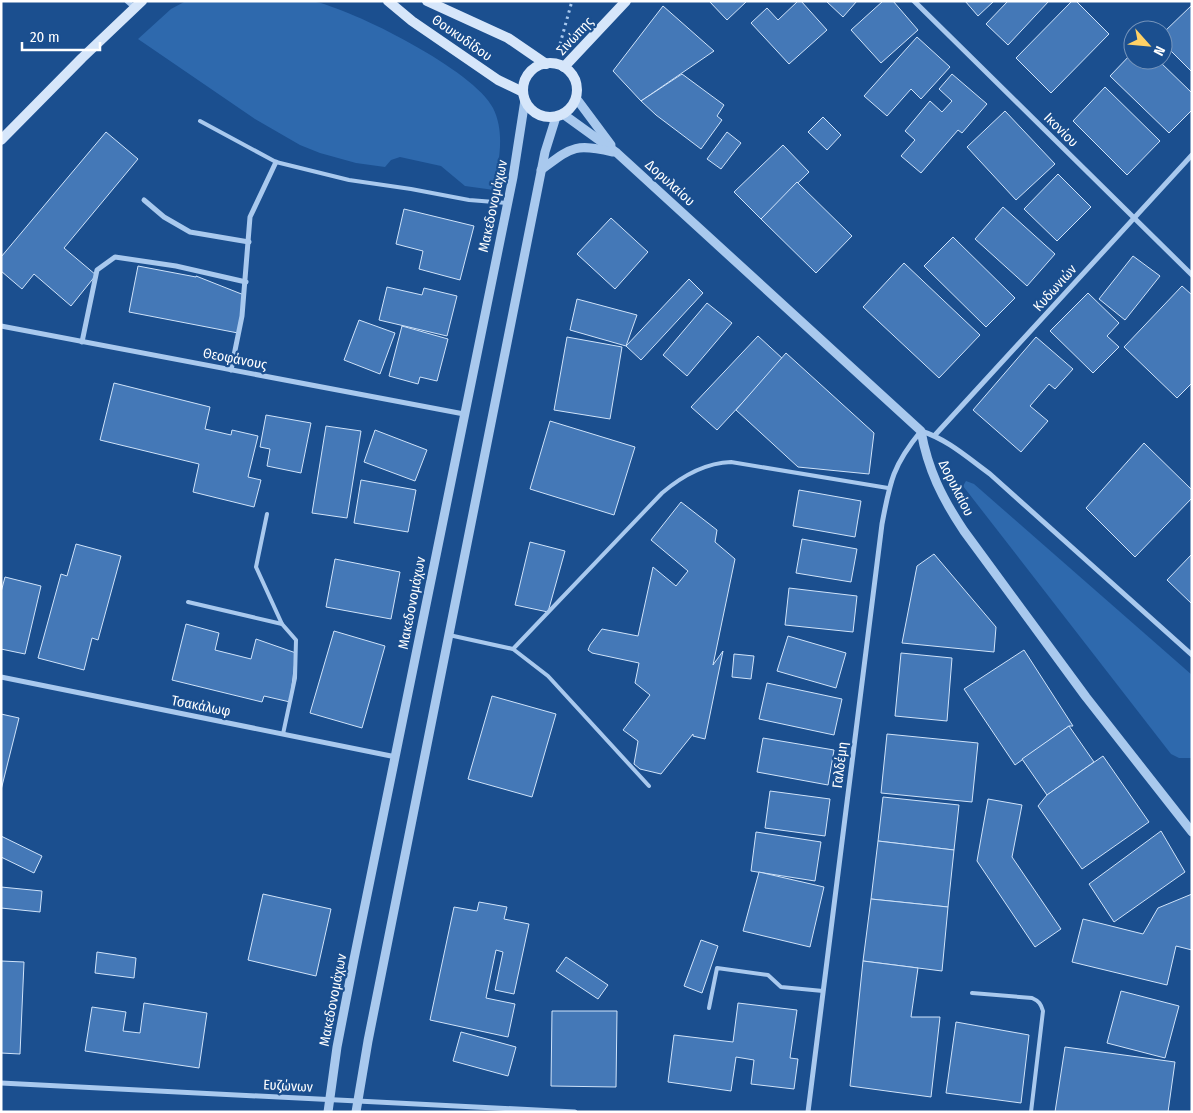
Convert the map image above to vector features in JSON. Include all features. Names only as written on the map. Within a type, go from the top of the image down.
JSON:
[{"type":"main road","name":"Θουκυδίδου","points":[[388,1],[412,21],[524,96]]},
{"type":"main road","name":"Θουκυδίδου","points":[[427,1],[508,38],[555,65]]},
{"type":"main road","name":"Σινώπης","points":[[555,65],[626,1]]},
{"type":"main road","points":[[1,140],[135,3]]},
{"type":"main road","points":[[555,65],[574,77],[577,91],[573,104],[560,115],[548,117],[534,112],[524,96],[527,77],[532,70],[555,65]]},
{"type":"street","name":"Ικονίου","points":[[914,1],[1192,275]]},
{"type":"street","name":"Μακεδονομάχων","points":[[328,1112],[350,978],[520,142],[524,96]]},
{"type":"street","name":"Δορυλαίου","points":[[576,98],[617,153]]},
{"type":"street","name":"Δορυλαίου","points":[[560,115],[617,153],[920,430],[925,456],[934,480],[946,504],[964,531],[1086,697],[1192,832]]},
{"type":"street","points":[[356,1112],[541,170],[548,140],[560,115]]},
{"type":"street","points":[[541,170],[569,150],[589,146],[617,153]]},
{"type":"street","name":"Κυδωνιών","points":[[935,435],[1192,155]]},
{"type":"street","points":[[231,370],[242,316],[250,217],[276,162]]},
{"type":"street","points":[[144,200],[164,217],[190,232],[249,242]]},
{"type":"street","points":[[82,342],[98,270],[115,257],[176,266],[246,282]]},
{"type":"street","name":"Θεοφάνους","points":[[1,326],[464,414]]},
{"type":"street","points":[[920,430],[935,435],[955,447],[990,474],[1192,655]]},
{"type":"street","name":"Γαλδέμη","points":[[808,1112],[880,533],[888,488],[897,463],[920,430]]},
{"type":"street","name":"Τσακάλωφ","points":[[1,677],[396,757]]},
{"type":"street","name":"Ευζώνων","points":[[1,1084],[575,1112]]},
{"type":"lane","points":[[200,121],[276,162],[350,180],[468,200],[507,203]]},
{"type":"lane","points":[[513,649],[662,493],[676,482],[699,469],[714,464],[731,462],[888,488]]},
{"type":"lane","points":[[267,514],[256,567],[282,624],[296,640],[295,678],[283,734]]},
{"type":"lane","points":[[188,602],[282,624]]},
{"type":"lane","points":[[449,635],[513,649],[548,676],[649,786]]},
{"type":"lane","points":[[709,1008],[717,968],[768,975],[781,987],[823,991]]},
{"type":"lane","points":[[972,993],[1032,998],[1038,1000],[1042,1005],[1032,1112]]},
{"type":"path","points":[[555,65],[572,1]]},
{"type":"shaded area","points":[[186,1],[312,1],[331,6],[383,29],[439,60],[482,93],[493,108],[497,118],[500,138],[494,190],[465,186],[441,166],[400,157],[391,160],[385,167],[356,163],[320,153],[300,145],[255,119],[138,39],[171,9]]},
{"type":"shaded area","points":[[966,481],[974,484],[1192,675],[1192,758],[1179,758],[1171,754],[963,486]]},
{"type":"building","points":[[709,1],[747,1],[727,20]]},
{"type":"building","points":[[798,1],[801,1],[827,30],[789,64],[751,23],[767,8],[778,20]]},
{"type":"building","points":[[826,1],[857,1],[843,17]]},
{"type":"building","points":[[883,1],[893,1],[918,30],[881,63],[851,30]]},
{"type":"building","points":[[965,1],[994,1],[978,16]]},
{"type":"building","points":[[1008,1],[1049,1],[1008,45],[986,24]]},
{"type":"building","points":[[1072,1],[1076,1],[1109,34],[1051,93],[1016,58]]},
{"type":"building","points":[[1192,5],[1192,72],[1173,53],[1173,23]]},
{"type":"building","points":[[663,6],[714,51],[641,101],[613,71]]},
{"type":"building","points":[[917,37],[950,67],[921,99],[911,89],[887,116],[864,96]]},
{"type":"building","points":[[1123,62],[1123,70],[1168,70],[1192,93],[1192,110],[1169,133],[1110,76]]},
{"type":"building","points":[[682,74],[724,105],[717,116],[722,120],[701,149],[656,115],[641,101]]},
{"type":"building","points":[[952,74],[987,104],[962,133],[958,130],[921,173],[901,156],[915,140],[905,131],[930,101],[942,112],[952,101],[939,89]]},
{"type":"building","points":[[1105,87],[1160,141],[1127,175],[1073,121]]},
{"type":"building","points":[[1005,111],[1055,164],[1016,200],[967,147]]},
{"type":"building","points":[[823,117],[841,135],[827,150],[808,132]]},
{"type":"building","points":[[106,132],[138,159],[64,248],[96,275],[71,306],[34,274],[22,289],[1,271],[1,257]]},
{"type":"building","points":[[727,132],[741,143],[721,169],[707,159]]},
{"type":"building","points":[[783,145],[809,172],[761,219],[734,192]]},
{"type":"building","points":[[1058,174],[1091,207],[1057,241],[1024,209]]},
{"type":"building","points":[[797,182],[852,236],[816,273],[761,219]]},
{"type":"building","points":[[1003,207],[1055,254],[1027,286],[975,239]]},
{"type":"building","points":[[404,209],[474,226],[460,280],[419,269],[423,251],[396,244]]},
{"type":"building","points":[[611,218],[648,252],[615,289],[577,254]]},
{"type":"building","points":[[953,237],[1015,298],[986,327],[924,266]]},
{"type":"building","points":[[1133,256],[1160,276],[1125,320],[1099,299]]},
{"type":"building","points":[[904,263],[980,335],[939,378],[863,307]]},
{"type":"building","points":[[138,266],[196,276],[244,295],[238,333],[129,312]]},
{"type":"building","points":[[689,279],[703,293],[641,360],[626,346]]},
{"type":"building","points":[[1182,286],[1192,295],[1192,383],[1177,398],[1124,347]]},
{"type":"building","points":[[387,287],[422,295],[424,288],[457,296],[447,336],[379,320]]},
{"type":"building","points":[[1088,293],[1119,323],[1107,336],[1119,347],[1093,373],[1050,331]]},
{"type":"building","points":[[577,299],[637,315],[626,346],[570,330]]},
{"type":"building","points":[[707,303],[732,323],[687,376],[663,355]]},
{"type":"building","points":[[359,320],[395,333],[380,374],[344,360]]},
{"type":"building","points":[[402,326],[448,339],[437,381],[420,377],[418,384],[389,376]]},
{"type":"building","points":[[758,336],[783,359],[717,430],[691,407]]},
{"type":"building","points":[[567,337],[622,347],[610,419],[554,410]]},
{"type":"building","points":[[1036,337],[1073,369],[1055,389],[1049,384],[1030,406],[1048,421],[1021,452],[973,410]]},
{"type":"building","points":[[786,353],[874,433],[869,474],[798,467],[736,410]]},
{"type":"building","points":[[114,383],[210,407],[205,429],[231,435],[232,430],[258,436],[248,477],[261,480],[254,507],[193,492],[199,464],[100,440]]},
{"type":"building","points":[[266,415],[311,423],[301,473],[267,466],[270,449],[260,447]]},
{"type":"building","points":[[550,421],[635,447],[614,515],[530,489]]},
{"type":"building","points":[[326,426],[361,431],[347,518],[312,513]]},
{"type":"building","points":[[375,430],[427,450],[415,481],[364,462]]},
{"type":"building","points":[[1144,443],[1192,490],[1192,498],[1135,557],[1086,508]]},
{"type":"building","points":[[361,480],[416,490],[408,532],[354,523]]},
{"type":"building","points":[[799,490],[861,501],[855,537],[793,526]]},
{"type":"building","points":[[681,502],[717,530],[715,542],[735,559],[713,665],[723,651],[705,739],[693,736],[693,734],[661,774],[640,769],[634,764],[638,741],[623,730],[650,695],[635,683],[639,663],[592,653],[588,650],[602,629],[638,636],[653,567],[676,586],[688,571],[651,540]]},
{"type":"building","points":[[802,539],[857,549],[851,582],[796,573]]},
{"type":"building","points":[[530,542],[565,551],[548,612],[515,605]]},
{"type":"building","points":[[76,544],[121,556],[98,640],[92,638],[84,670],[38,658],[61,574],[67,576]]},
{"type":"building","points":[[934,554],[996,627],[994,652],[902,643],[917,566]]},
{"type":"building","points":[[1192,554],[1192,604],[1167,580]]},
{"type":"building","points":[[335,559],[400,572],[391,619],[326,607]]},
{"type":"building","points":[[5,577],[41,586],[25,654],[1,649],[1,592]]},
{"type":"building","points":[[789,588],[857,596],[853,632],[785,625]]},
{"type":"building","points":[[186,624],[219,633],[215,650],[251,659],[256,639],[296,653],[290,702],[264,696],[262,702],[172,680]]},
{"type":"building","points":[[334,631],[385,646],[362,728],[310,713]]},
{"type":"building","points":[[788,636],[846,653],[836,688],[777,671]]},
{"type":"building","points":[[1024,650],[1073,726],[1069,726],[1015,765],[964,689]]},
{"type":"building","points":[[901,653],[952,658],[947,721],[895,716]]},
{"type":"building","points":[[734,654],[754,656],[751,679],[732,677]]},
{"type":"building","points":[[767,683],[842,699],[834,735],[759,719]]},
{"type":"building","points":[[492,696],[556,714],[532,797],[468,779]]},
{"type":"building","points":[[1,714],[19,718],[1,790]]},
{"type":"building","points":[[1069,726],[1094,762],[1047,795],[1022,759]]},
{"type":"building","points":[[887,734],[978,743],[972,802],[881,793]]},
{"type":"building","points":[[763,738],[834,750],[828,785],[757,772]]},
{"type":"building","points":[[1103,756],[1149,822],[1082,869],[1038,806],[1047,795]]},
{"type":"building","points":[[770,791],[830,799],[825,836],[765,828]]},
{"type":"building","points":[[883,797],[959,805],[954,850],[878,841]]},
{"type":"building","points":[[988,799],[1022,805],[1012,857],[1061,929],[1035,947],[977,861]]},
{"type":"building","points":[[1161,831],[1185,872],[1114,922],[1089,884]]},
{"type":"building","points":[[756,832],[821,842],[815,881],[751,871]]},
{"type":"building","points":[[1,836],[42,856],[34,873],[1,857]]},
{"type":"building","points":[[878,841],[954,850],[948,907],[871,899]]},
{"type":"building","points":[[759,872],[824,887],[810,947],[743,931]]},
{"type":"building","points":[[1,887],[42,891],[40,912],[1,908]]},
{"type":"building","points":[[263,894],[331,909],[316,976],[248,960]]},
{"type":"building","points":[[1192,894],[1192,950],[1176,946],[1167,985],[1072,962],[1083,919],[1143,934],[1158,908]]},
{"type":"building","points":[[871,899],[948,907],[942,971],[863,961]]},
{"type":"building","points":[[479,902],[507,907],[504,919],[529,924],[514,994],[495,990],[503,952],[496,950],[486,998],[515,1004],[508,1037],[430,1020],[454,907],[477,911]]},
{"type":"building","points":[[701,940],[718,946],[702,993],[684,986]]},
{"type":"building","points":[[97,952],[136,958],[134,978],[95,973]]},
{"type":"building","points":[[566,957],[608,985],[598,999],[556,971]]},
{"type":"building","points":[[1,961],[24,962],[20,1054],[1,1053]]},
{"type":"building","points":[[863,961],[918,968],[911,1017],[940,1017],[931,1097],[850,1086]]},
{"type":"building","points":[[1121,991],[1179,1006],[1165,1058],[1107,1043]]},
{"type":"building","points":[[144,1003],[207,1013],[199,1068],[85,1051],[92,1007],[126,1012],[123,1031],[140,1033]]},
{"type":"building","points":[[738,1003],[797,1010],[790,1058],[798,1059],[794,1089],[751,1084],[754,1060],[736,1057],[731,1091],[668,1082],[674,1035],[733,1042]]},
{"type":"building","points":[[552,1011],[617,1011],[616,1087],[551,1086]]},
{"type":"building","points":[[956,1022],[1029,1035],[1021,1103],[946,1093]]},
{"type":"building","points":[[461,1032],[516,1047],[508,1076],[453,1061]]},
{"type":"building","points":[[1065,1047],[1175,1062],[1168,1112],[1055,1112]]}]
